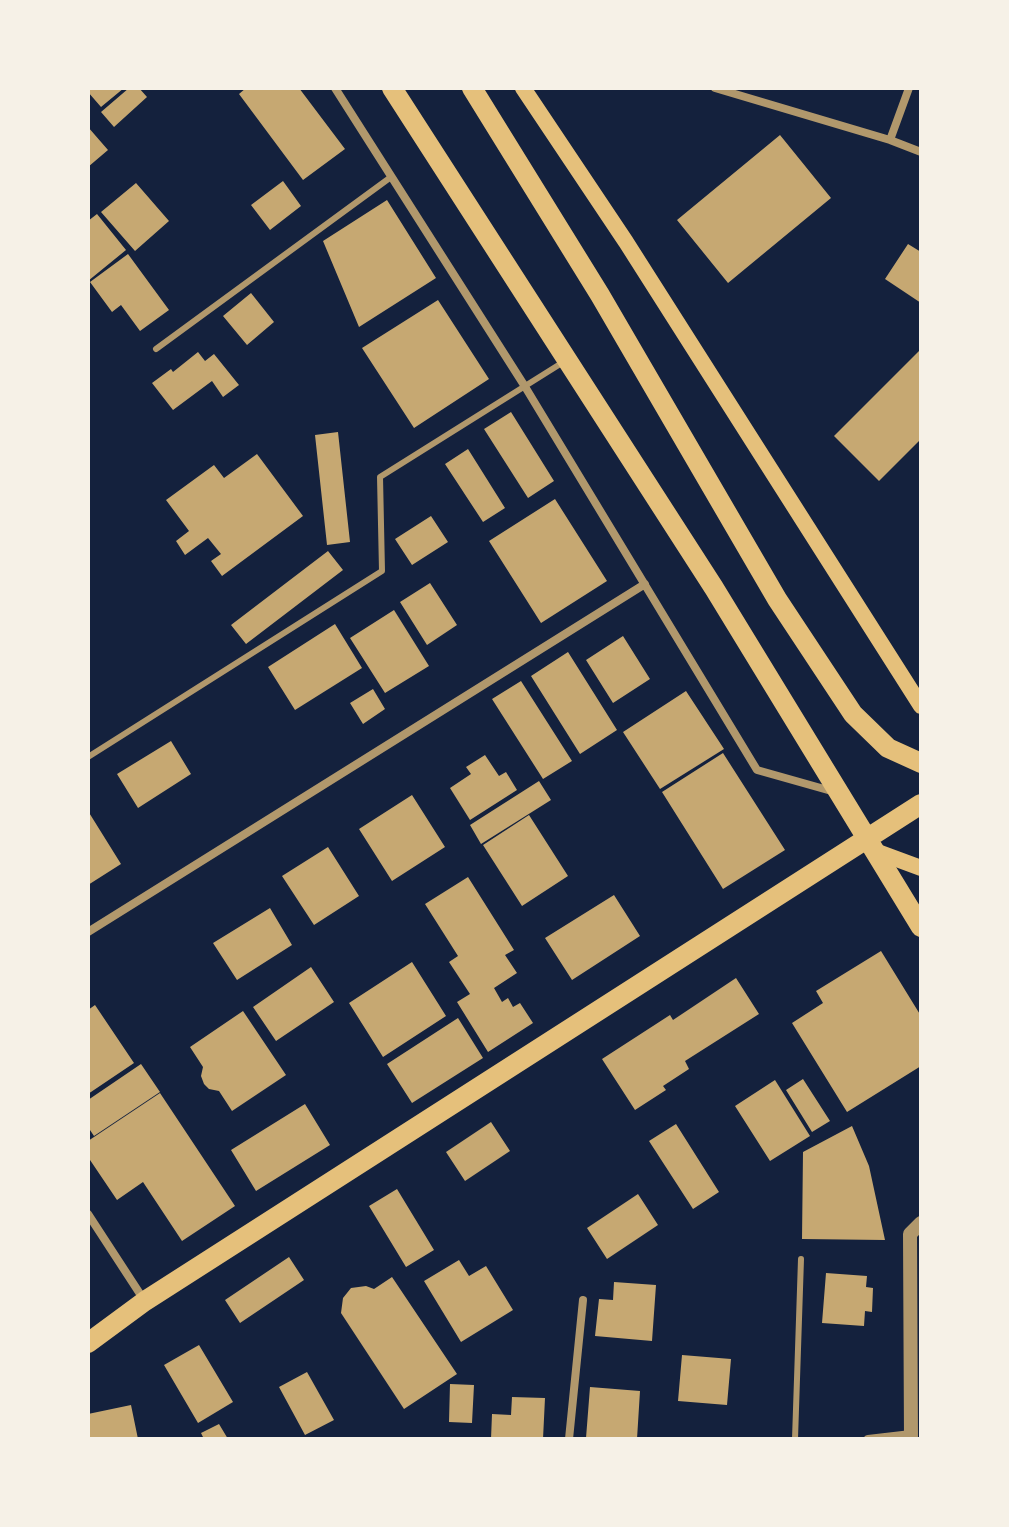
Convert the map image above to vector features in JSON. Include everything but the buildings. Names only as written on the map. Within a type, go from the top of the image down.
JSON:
[{"type":"main road","points":[[392,88],[722,601],[921,927]]},
{"type":"main road","points":[[472,88],[600,295],[777,599],[853,714],[888,748],[921,763]]},
{"type":"main road","points":[[523,88],[626,242],[921,706]]},
{"type":"main road","points":[[88,1343],[145,1301],[872,846],[921,804]]},
{"type":"main road","points":[[872,846],[921,868]]},
{"type":"street","points":[[335,88],[524,385],[757,770],[840,794]]},
{"type":"street","points":[[715,88],[921,152]]},
{"type":"street","points":[[890,140],[909,88]]},
{"type":"street","points":[[88,932],[645,584]]},
{"type":"street","points":[[88,1214],[145,1301]]},
{"type":"street","points":[[868,1439],[911,1436],[910,1234],[921,1223]]},
{"type":"street","points":[[569,1439],[583,1300]]},
{"type":"lane","points":[[156,349],[391,177]]},
{"type":"lane","points":[[88,757],[382,571],[380,477],[568,359]]},
{"type":"lane","points":[[795,1439],[801,1259]]}]
